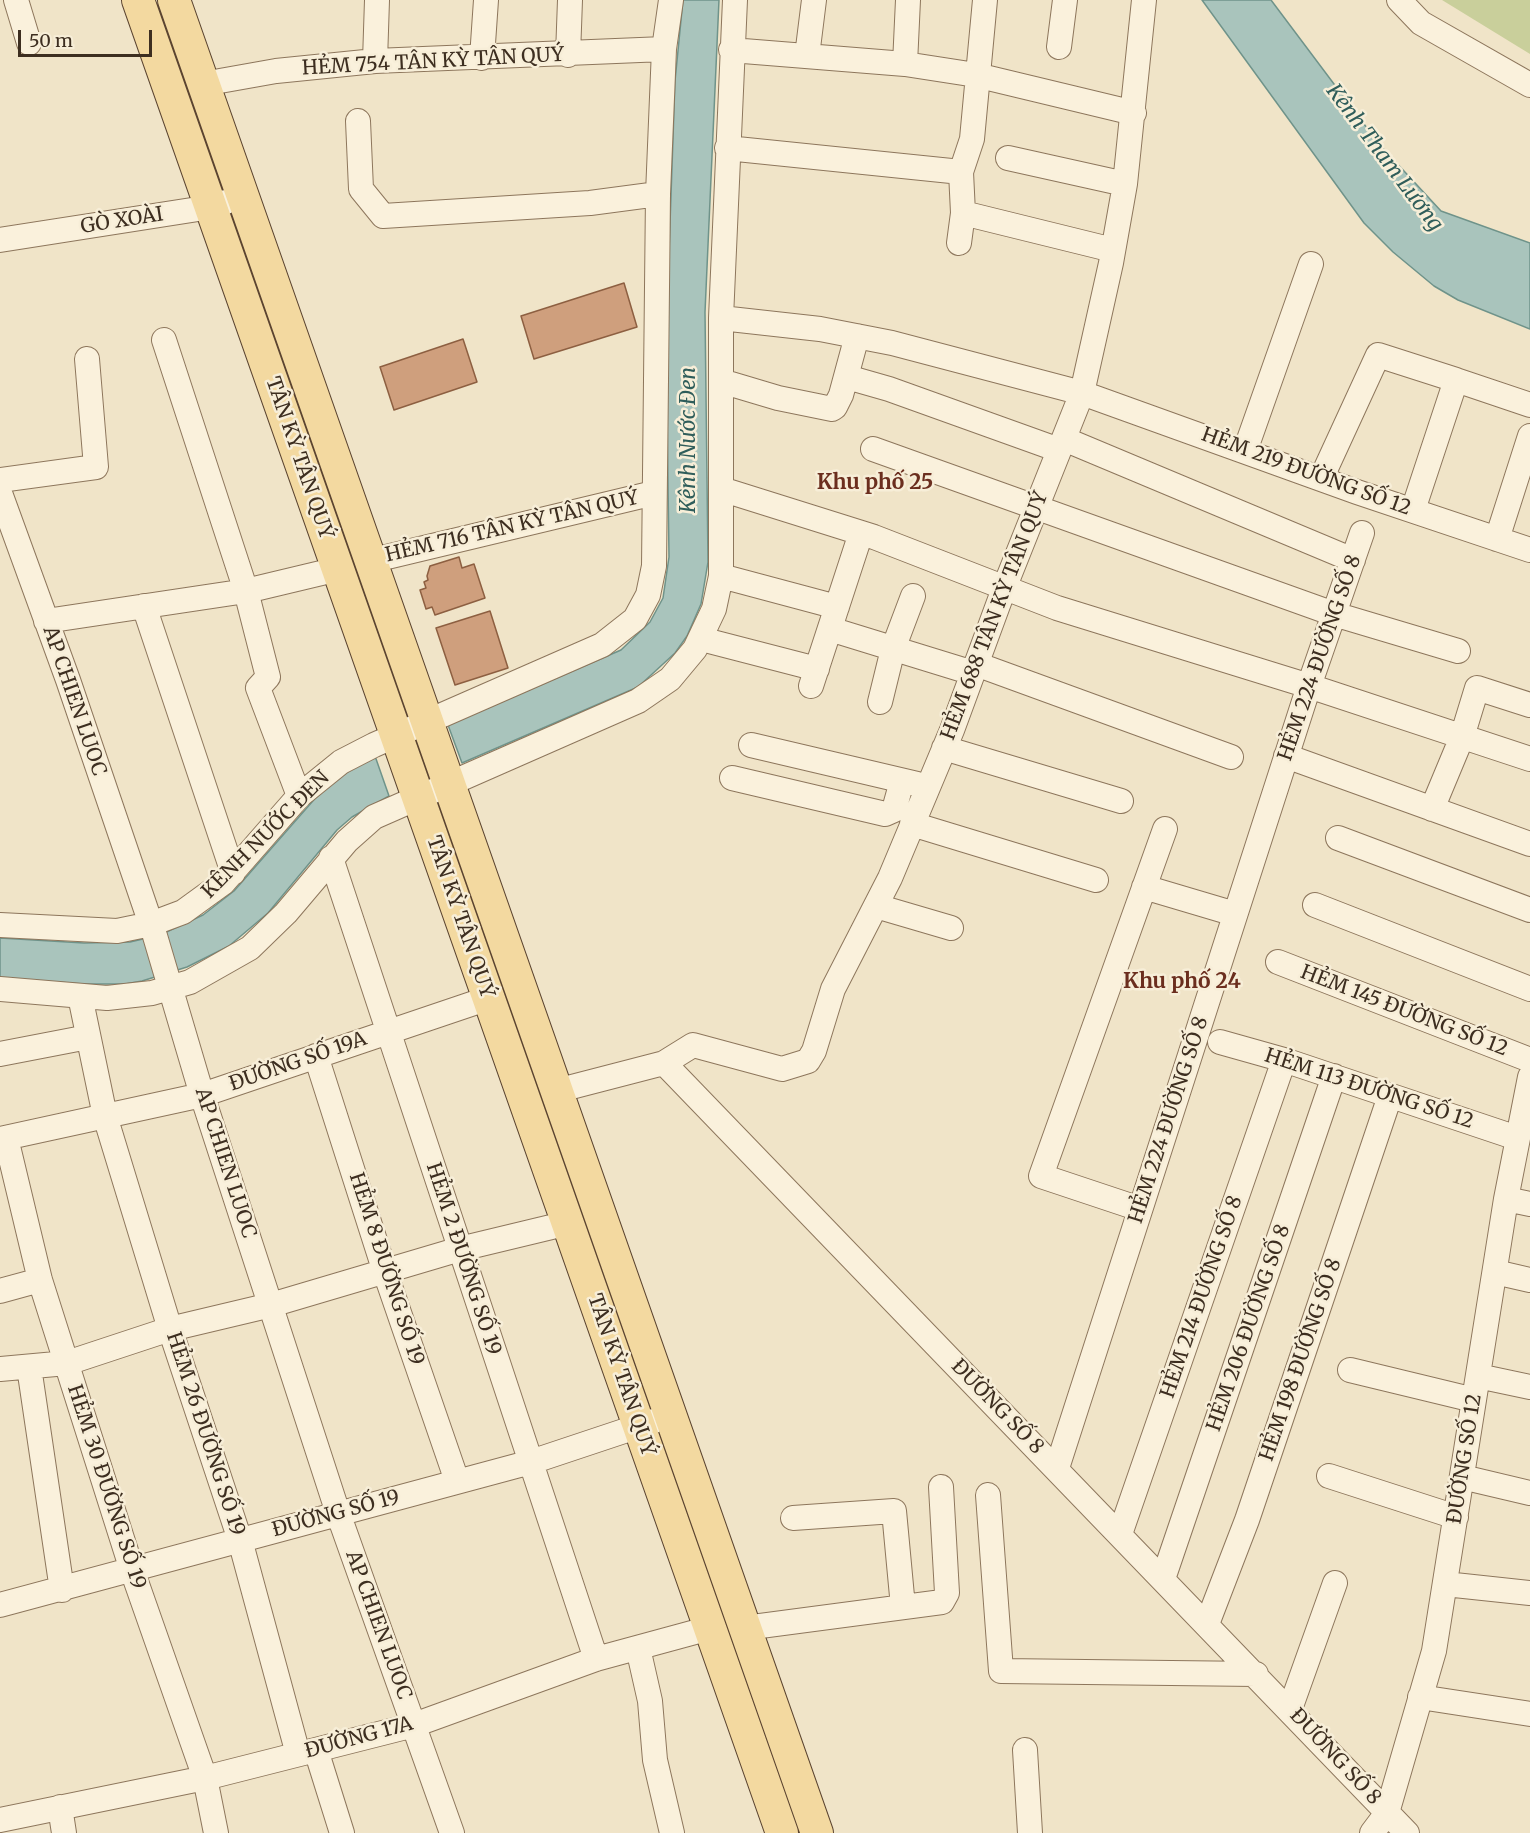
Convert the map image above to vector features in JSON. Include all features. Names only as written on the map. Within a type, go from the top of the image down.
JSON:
[{"type":"main road","name":"TÂN KỲ TÂN QUÝ","points":[[138,0],[782,1833]]},
{"type":"main road","name":"TÂN KỲ TÂN QUÝ","points":[[174,0],[817,1833]]},
{"type":"street","points":[[16,0],[29,43]]},
{"type":"street","points":[[375,61],[377,0]]},
{"type":"street","points":[[482,58],[486,0]]},
{"type":"street","points":[[568,55],[570,0]]},
{"type":"street","name":"KÊNH NƯỚC ĐEN","points":[[0,925],[101,932],[153,930],[198,903],[233,873],[299,796],[341,762],[396,735],[602,645],[625,629],[643,608],[651,580],[658,194],[664,49],[671,0]]},
{"type":"street","points":[[0,989],[123,997],[207,974],[250,948],[286,913],[331,858],[374,817],[638,700],[670,680],[701,639],[714,609],[721,576],[721,318],[735,0]]},
{"type":"street","points":[[807,56],[814,0]]},
{"type":"street","points":[[905,64],[908,0]]},
{"type":"street","points":[[959,243],[963,213],[961,172],[972,139],[976,75],[985,0]]},
{"type":"street","points":[[1059,47],[1065,0]]},
{"type":"street","name":"HẺM 688 TÂN KỲ TÂN QUÝ","points":[[664,1063],[693,1045],[782,1069],[808,1061],[814,1051],[833,989],[876,906],[944,748],[1005,586],[1082,393],[1125,184],[1144,0]]},
{"type":"street","points":[[1399,0],[1421,23],[1530,86]]},
{"type":"street","name":"HẺM 754 TÂN KỲ TÂN QUÝ","points":[[203,84],[276,71],[375,61],[568,55],[664,49]]},
{"type":"street","points":[[731,50],[905,64],[976,75],[1134,113]]},
{"type":"street","points":[[358,122],[361,189],[383,216],[590,203],[658,194]]},
{"type":"street","points":[[727,148],[961,172]]},
{"type":"street","points":[[1008,158],[1125,184]]},
{"type":"street","name":"GÒ XOÀI","points":[[0,240],[211,207],[242,195]]},
{"type":"street","points":[[963,213],[1113,250]]},
{"type":"street","points":[[1245,451],[1311,264]]},
{"type":"street","name":"HẺM 219 ĐƯỜNG SỐ 12","points":[[721,318],[857,336],[892,343],[1082,393],[1530,550]]},
{"type":"street","points":[[721,381],[832,409],[838,403],[857,336]]},
{"type":"street","points":[[164,340],[246,591],[268,677],[258,688],[299,796]]},
{"type":"street","points":[[1322,479],[1378,356],[1530,405]]},
{"type":"street","points":[[0,480],[96,467],[87,359]]},
{"type":"street","points":[[846,377],[1061,444],[1353,560]]},
{"type":"street","points":[[1413,510],[1456,380]]},
{"type":"street","points":[[1497,539],[1530,436]]},
{"type":"street","points":[[873,449],[1035,510],[1334,614],[1458,651]]},
{"type":"street","points":[[721,489],[861,533],[1058,608],[1309,686],[1530,759]]},
{"type":"street","name":"AP CHIEN LUOC","points":[[0,493],[9,547],[46,621],[153,930],[202,1095],[338,1513],[452,1833]]},
{"type":"street","name":"HẺM 716 TÂN KỲ TÂN QUÝ","points":[[370,561],[654,493]]},
{"type":"street","points":[[701,639],[814,678],[861,533]]},
{"type":"street","name":"HẺM 224 ĐƯỜNG SỐ 8","points":[[1057,1468],[1286,756],[1362,533]]},
{"type":"street","points":[[46,621],[246,591],[338,569]]},
{"type":"street","points":[[721,576],[833,618],[893,649],[975,668],[1231,757]]},
{"type":"street","points":[[880,702],[893,649],[913,596]]},
{"type":"street","points":[[144,606],[233,873]]},
{"type":"street","points":[[1432,809],[1462,736],[1477,688],[1530,705]]},
{"type":"street","points":[[751,745],[928,787]]},
{"type":"street","points":[[944,748],[1120,801]]},
{"type":"street","points":[[1286,756],[1530,844]]},
{"type":"street","points":[[732,778],[885,814],[894,810],[902,781]]},
{"type":"street","points":[[912,824],[1096,880]]},
{"type":"street","points":[[1140,1209],[1041,1176],[1165,829]]},
{"type":"street","points":[[1338,838],[1530,910]]},
{"type":"street","name":"HẺM 2 ĐƯỜNG SỐ 19","points":[[331,858],[596,1659]]},
{"type":"street","points":[[1144,887],[1235,914]]},
{"type":"street","points":[[1315,905],[1530,989]]},
{"type":"street","points":[[876,906],[951,928]]},
{"type":"street","name":"HẺM 145 ĐƯỜNG SỐ 12","points":[[1278,962],[1530,1060]]},
{"type":"street","name":"HẺM 26 ĐƯỜNG SỐ 19","points":[[80,996],[105,1116],[170,1329],[307,1752],[342,1833]]},
{"type":"street","name":"ĐƯỜNG SỐ 19A","points":[[3,1138],[202,1095],[489,998]]},
{"type":"street","points":[[0,1054],[88,1037]]},
{"type":"street","name":"HẺM 113 ĐƯỜNG SỐ 12","points":[[1220,1042],[1334,1076],[1517,1138]]},
{"type":"street","name":"HẺM 8 ĐƯỜNG SỐ 19","points":[[316,1056],[385,1272],[458,1481]]},
{"type":"street","name":"HẺM 214 ĐƯỜNG SỐ 8","points":[[1120,1534],[1284,1060]]},
{"type":"street","points":[[556,1091],[664,1063]]},
{"type":"street","name":"ĐƯỜNG SỐ 8","points":[[664,1063],[1290,1709],[1407,1833]]},
{"type":"street","name":"HẺM 206 ĐƯỜNG SỐ 8","points":[[1163,1579],[1334,1076]]},
{"type":"street","name":"ĐƯỜNG SỐ 12","points":[[1372,1833],[1388,1813],[1434,1651],[1506,1199],[1517,1138],[1526,1113],[1530,1077]]},
{"type":"street","name":"HẺM 198 ĐƯỜNG SỐ 8","points":[[1207,1624],[1247,1520],[1390,1096]]},
{"type":"street","name":"HẺM 30 ĐƯỜNG SỐ 19","points":[[3,1138],[40,1280],[132,1570],[205,1778],[216,1833]]},
{"type":"street","points":[[1506,1199],[1530,1204]]},
{"type":"street","points":[[0,1369],[67,1363],[170,1329],[271,1305],[460,1249],[568,1223]]},
{"type":"street","points":[[1495,1272],[1530,1280]]},
{"type":"street","points":[[0,1291],[40,1280]]},
{"type":"street","points":[[29,1367],[62,1590]]},
{"type":"street","points":[[1350,1370],[1474,1400]]},
{"type":"street","points":[[1478,1376],[1530,1387]]},
{"type":"street","name":"ĐƯỜNG SỐ 19","points":[[0,1605],[531,1462],[670,1415]]},
{"type":"street","points":[[1329,1476],[1456,1517]]},
{"type":"street","points":[[1462,1477],[1530,1493]]},
{"type":"street","points":[[745,1628],[942,1602],[945,1599],[940,1486]]},
{"type":"street","points":[[988,1495],[1001,1671],[1256,1674]]},
{"type":"street","points":[[793,1518],[894,1511],[903,1607]]},
{"type":"street","points":[[1290,1709],[1335,1583]]},
{"type":"street","points":[[1444,1584],[1530,1593]]},
{"type":"street","name":"ĐƯỜNG 17A","points":[[9,1823],[60,1808],[205,1778],[414,1725],[596,1659],[710,1629]]},
{"type":"street","points":[[638,1648],[650,1701],[655,1760],[672,1833]]},
{"type":"street","points":[[1420,1697],[1530,1714]]},
{"type":"street","points":[[1025,1750],[1030,1833]]},
{"type":"street","points":[[60,1808],[64,1833]]},
{"type":"green space","points":[[1442,0],[1530,0],[1530,54]]},
{"type":"water","name":"Kênh Nước Đen","points":[[683,0],[719,0],[705,312],[708,562],[701,604],[687,636],[675,653],[638,687],[462,763],[448,725],[621,650],[650,622],[663,598],[669,557],[666,338],[675,81]]},
{"type":"water","name":"Kênh Tham Lương","points":[[1202,0],[1271,0],[1379,144],[1441,211],[1530,243],[1530,329],[1458,300],[1434,286],[1393,252],[1364,223]]},
{"type":"water","points":[[375,756],[389,796],[352,817],[337,830],[268,913],[229,946],[187,967],[125,984],[84,984],[0,978],[0,938],[84,943],[130,942],[160,935],[203,915],[234,891],[319,794],[344,774]]},
{"type":"building","points":[[624,283],[637,327],[534,359],[521,316]]},
{"type":"building","points":[[463,339],[477,382],[394,410],[380,367]]},
{"type":"building","points":[[459,557],[462,568],[474,564],[485,598],[435,615],[432,607],[426,609],[420,590],[426,588],[424,582],[428,580],[430,566]]},
{"type":"building","points":[[490,611],[508,668],[455,685],[436,628]]},
{"type":"district","name":"Khu phố 25","points":[[875,483]]},
{"type":"district","name":"Khu phố 24","points":[[1182,982]]}]
